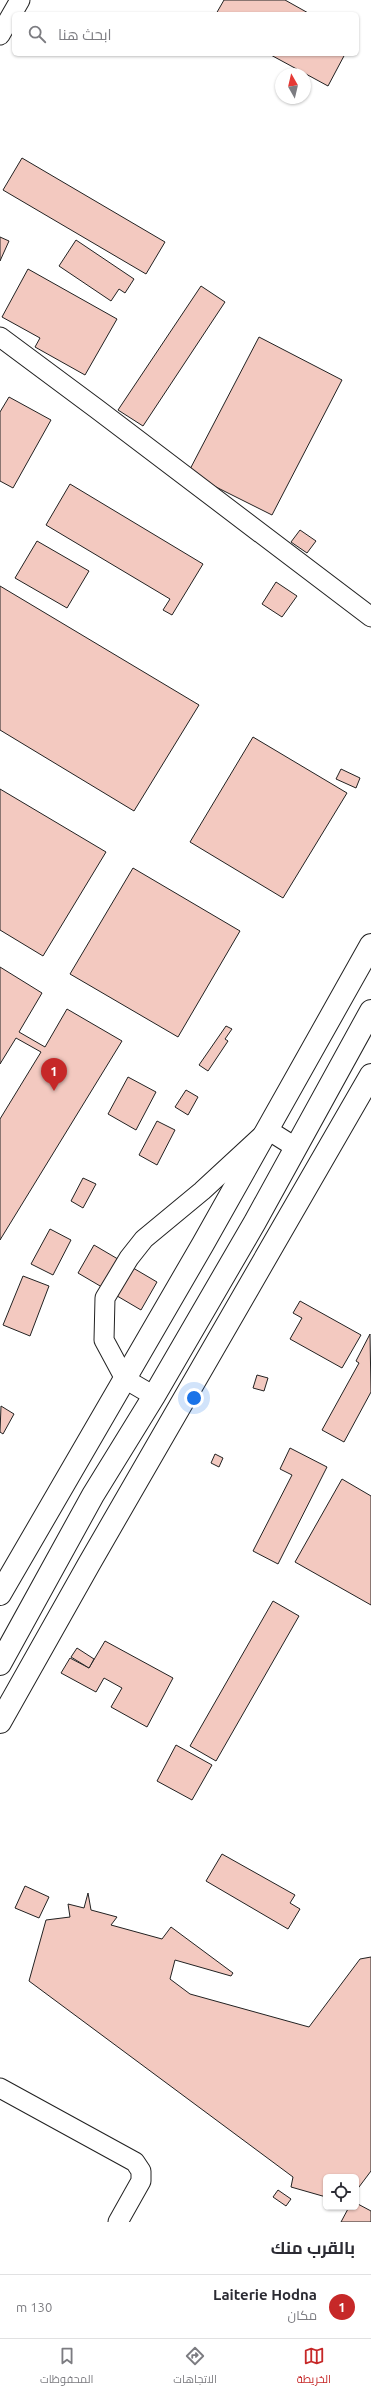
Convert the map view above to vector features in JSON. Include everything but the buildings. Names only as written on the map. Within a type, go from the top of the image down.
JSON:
[{"type":"main road","points":[[0,1594],[268,1130],[371,945]]},
{"type":"main road","points":[[0,1664],[94,1495],[154,1396],[255,1222],[371,1010]]},
{"type":"main road","points":[[0,1722],[89,1564],[371,1075]]},
{"type":"street","points":[[13,12],[20,0]]},
{"type":"street","points":[[0,35],[12,14]]},
{"type":"street","points":[[0,337],[98,408],[371,617]]},
{"type":"street","points":[[154,1396],[125,1379],[104,1340],[105,1298],[129,1258],[144,1239],[202,1191],[268,1130],[295,1147]]},
{"type":"street","points":[[1,2091],[135,2162],[141,2171],[141,2181],[118,2222]]},
{"type":"place","name":"Laiterie Hodna","points":[[54,1091]]}]
